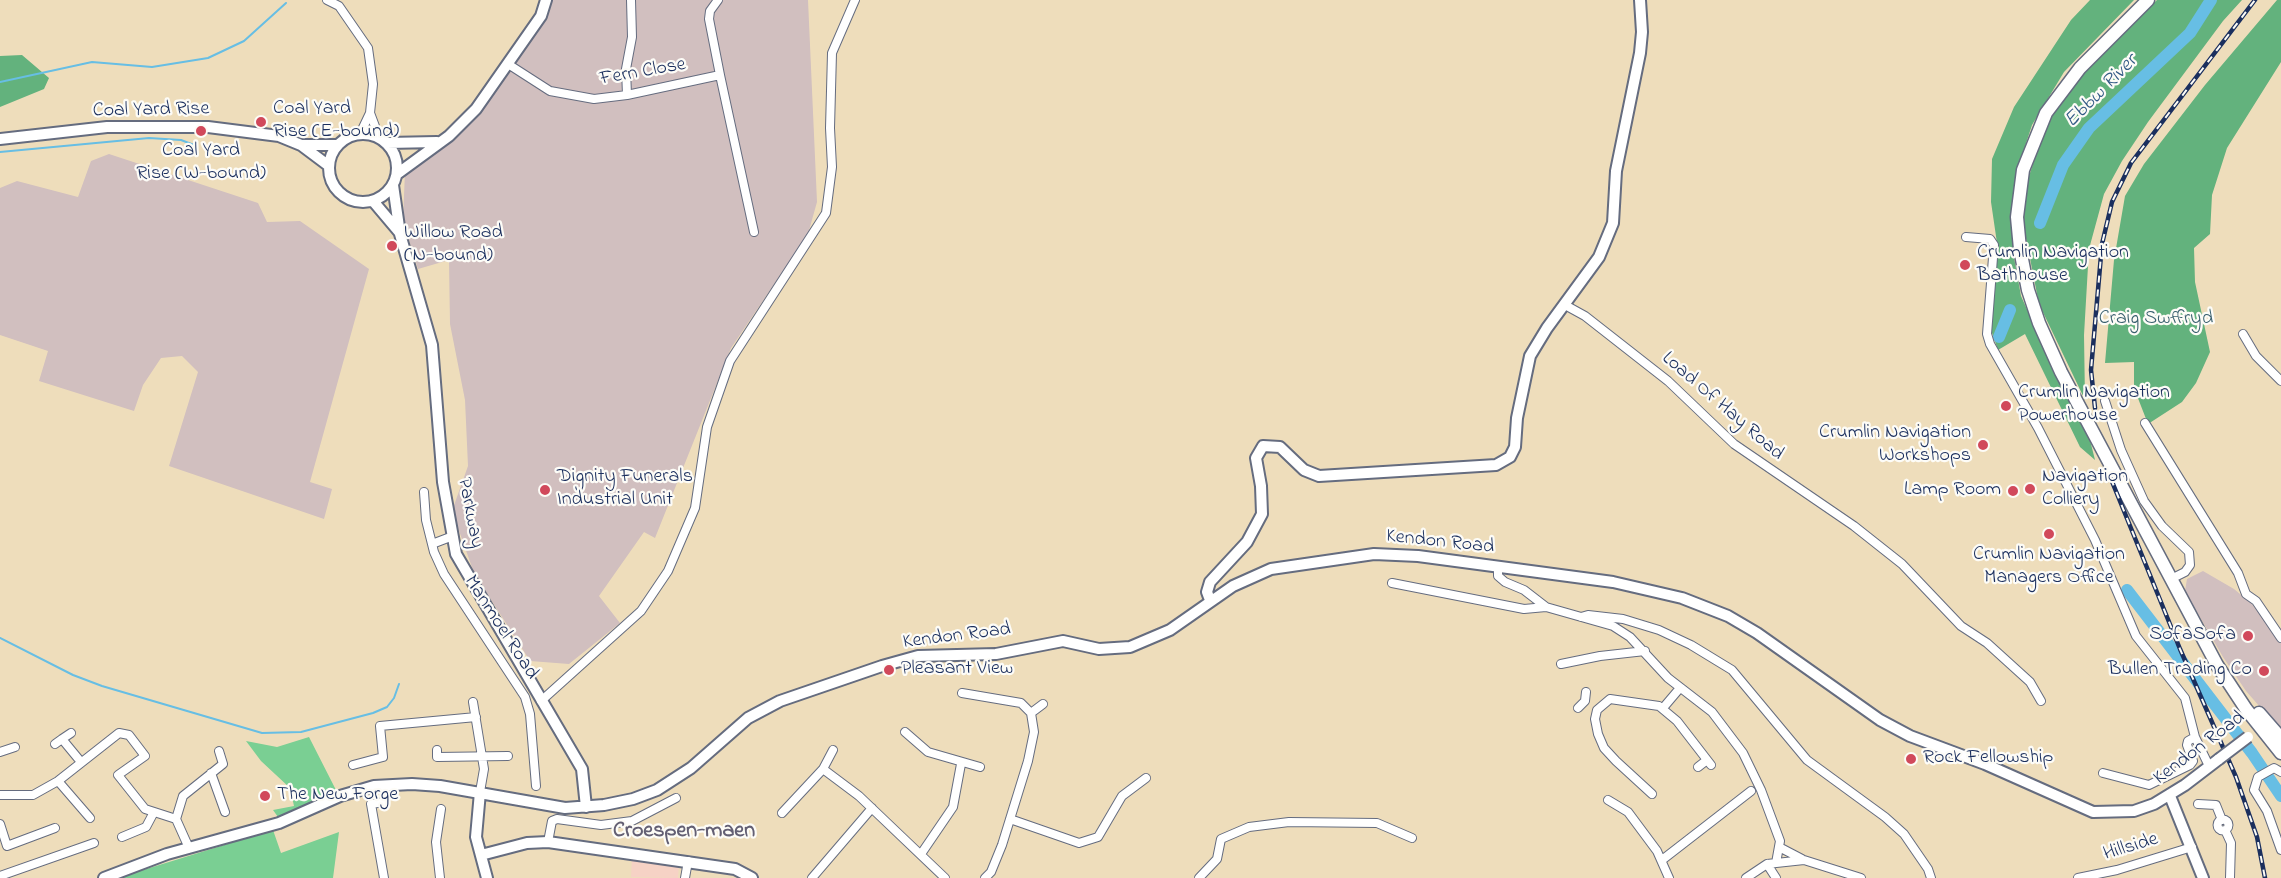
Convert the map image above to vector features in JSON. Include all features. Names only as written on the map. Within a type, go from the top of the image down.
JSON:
[{"type":"main road","points":[[397,174],[437,142],[449,136],[476,109],[541,16],[546,0]]},
{"type":"main road","points":[[1210,600],[1209,585],[1247,542],[1262,514],[1261,486],[1256,458],[1258,450],[1270,444],[1280,447],[1304,470],[1319,476],[1502,463],[1510,457],[1515,447],[1517,418],[1530,356],[1547,328],[1599,257],[1613,223],[1616,171],[1640,53],[1642,32],[1640,0]]},
{"type":"main road","points":[[2148,0],[2080,68],[2046,113],[2023,170],[2018,226],[2028,290],[2039,323],[2061,372],[2171,579],[2230,685],[2263,724],[2281,753]]},
{"type":"main road","name":"Coal Yard Rise","points":[[0,139],[107,127],[208,127],[279,136],[301,145],[329,166]]},
{"type":"main road","points":[[383,140],[394,152],[397,174],[393,185],[388,192],[372,201],[362,202],[344,196],[333,184],[329,166],[338,145],[360,134],[383,140],[437,142]]},
{"type":"main road","name":"Coal Yard Rise","points":[[301,145],[338,145]]},
{"type":"main road","name":"Parkway","points":[[393,185],[400,234],[432,345],[443,482],[456,554],[582,769],[586,807]]},
{"type":"main road","points":[[372,201],[400,234]]},
{"type":"main road","name":"Kendon Road","points":[[104,878],[189,848],[279,823],[340,796],[374,786],[412,784],[480,792],[528,803],[564,808],[586,807],[633,799],[657,790],[691,768],[748,718],[780,701],[882,666],[918,656],[996,654],[1063,641],[1099,649],[1130,647],[1170,630],[1233,586],[1271,569],[1374,554],[1418,556],[1613,582],[1682,598],[1728,616],[1757,633],[1880,720],[1910,736],[1985,764],[2092,812],[2134,811],[2170,796],[2263,724]]},
{"type":"main road","points":[[2263,724],[2281,738]]},
{"type":"main road","points":[[480,792],[476,837],[487,878]]},
{"type":"main road","points":[[2170,796],[2203,878]]},
{"type":"main road","points":[[481,855],[527,843],[548,842],[735,868],[753,878]]},
{"type":"street","points":[[327,0],[339,6],[368,48],[373,84],[370,113],[360,134]]},
{"type":"street","points":[[627,95],[626,69],[632,37],[631,0]]},
{"type":"street","points":[[718,0],[710,11],[709,19],[754,232]]},
{"type":"street","points":[[541,701],[641,611],[668,571],[694,508],[707,427],[730,362],[826,213],[832,167],[830,128],[832,53],[855,0]]},
{"type":"street","name":"Fern Close","points":[[508,64],[550,91],[594,99],[627,95],[720,75]]},
{"type":"street","points":[[370,113],[383,140]]},
{"type":"street","points":[[1966,237],[1990,239],[1994,245],[1987,334],[1990,344],[2038,428],[2095,540],[2133,630],[2144,648],[2175,682],[2185,698],[2195,737],[2209,766]]},
{"type":"street","name":"Load Of Hay Road","points":[[1565,305],[1585,316],[1668,381],[1734,444],[1854,526],[1902,564],[1961,626],[1987,643],[2030,682],[2041,701]]},
{"type":"street","points":[[2243,334],[2256,356],[2281,381]]},
{"type":"street","points":[[2105,401],[2121,450],[2144,501],[2162,526],[2189,552],[2190,565],[2185,572],[2171,579]]},
{"type":"street","points":[[2145,423],[2238,573],[2246,594],[2256,601],[2281,638]]},
{"type":"street","name":"Manmoel Road","points":[[424,492],[426,520],[432,544],[444,574],[525,696],[536,786]]},
{"type":"street","points":[[432,544],[453,536]]},
{"type":"street","points":[[1497,566],[1498,576],[1505,582],[1524,590],[1546,607]]},
{"type":"street","points":[[1392,583],[1524,609],[1546,607],[1612,626],[1645,651],[1680,688],[1712,712],[1743,753],[1773,819],[1780,842],[1772,864],[1776,878]]},
{"type":"street","points":[[1581,617],[1588,615],[1623,619],[1659,630],[1691,645],[1732,670],[1816,767],[1885,817],[1904,834],[1928,869],[1931,878]]},
{"type":"street","points":[[1562,664],[1599,656],[1645,651]]},
{"type":"street","points":[[1663,708],[1680,688]]},
{"type":"street","points":[[1578,708],[1585,701],[1587,692]]},
{"type":"street","points":[[962,693],[1021,703],[1031,713],[1034,732],[1010,819],[991,872],[986,878]]},
{"type":"street","points":[[1652,794],[1604,748],[1595,719],[1597,710],[1610,699],[1620,698],[1663,708],[1709,762],[1698,767]]},
{"type":"street","points":[[1585,701],[1597,710]]},
{"type":"street","points":[[473,702],[484,769],[480,792]]},
{"type":"street","points":[[1031,713],[1043,704]]},
{"type":"street","points":[[353,765],[383,757],[380,726],[476,717]]},
{"type":"street","points":[[905,732],[928,752],[961,764],[980,767]]},
{"type":"street","points":[[55,744],[71,733]]},
{"type":"street","points":[[0,795],[33,795],[58,781],[119,733],[129,735],[145,756],[118,775],[145,809],[176,819]]},
{"type":"street","points":[[2103,773],[2149,785],[2190,765],[2193,761],[2187,745],[2188,741],[2195,737]]},
{"type":"street","points":[[62,739],[81,762]]},
{"type":"street","points":[[0,752],[15,747]]},
{"type":"street","points":[[437,750],[437,757],[508,756]]},
{"type":"street","points":[[782,813],[823,769],[833,750]]},
{"type":"street","points":[[189,848],[176,819],[183,796],[223,764],[219,751]]},
{"type":"street","points":[[921,854],[953,807],[961,764]]},
{"type":"street","points":[[823,769],[872,808],[945,878]]},
{"type":"street","points":[[2281,772],[2271,769],[2258,777],[2254,784],[2254,793],[2267,811],[2281,850]]},
{"type":"street","points":[[211,773],[225,812]]},
{"type":"street","points":[[1010,819],[1079,843],[1098,837],[1122,796],[1146,778]]},
{"type":"street","points":[[58,781],[90,818]]},
{"type":"street","points":[[1662,860],[1750,791]]},
{"type":"street","points":[[548,842],[552,821],[557,819],[601,825],[632,821],[676,798]]},
{"type":"street","points":[[1608,800],[1628,812],[1662,860],[1669,878]]},
{"type":"street","points":[[384,802],[368,803],[384,878]]},
{"type":"street","points":[[2199,804],[2216,805],[2222,820],[2218,828],[2225,830],[2231,843],[2230,878]]},
{"type":"street","points":[[812,878],[872,808]]},
{"type":"street","points":[[441,809],[436,842],[441,878]]},
{"type":"street","points":[[122,837],[146,827],[154,812]]},
{"type":"street","points":[[1199,878],[1217,859],[1221,839],[1249,827],[1289,822],[1377,823],[1412,838]]},
{"type":"street","points":[[0,824],[4,847],[55,828]]},
{"type":"street","points":[[0,876],[94,843]]},
{"type":"street","points":[[1779,847],[1804,860],[1861,878]]},
{"type":"street","name":"Hillside","points":[[2078,878],[2097,877],[2192,847]]},
{"type":"street","points":[[1746,878],[1772,864],[1804,860]]},
{"type":"street","points":[[685,878],[688,861]]},
{"type":"shaded area","points":[[542,0],[808,0],[817,202],[808,234],[731,348],[655,538],[644,532],[599,596],[620,623],[569,664],[530,661],[474,573],[452,511],[468,466],[465,400],[450,324],[449,260],[418,269],[403,221],[405,171],[463,119],[542,8]]},
{"type":"shaded area","points":[[109,154],[258,203],[267,222],[300,221],[369,269],[310,482],[332,489],[324,519],[169,466],[198,372],[182,356],[161,358],[143,385],[134,411],[39,381],[48,351],[0,335],[0,188],[17,181],[78,197],[91,161]]},
{"type":"shaded area","points":[[2203,571],[2234,589],[2252,604],[2281,643],[2281,731],[2246,691],[2223,657],[2185,591],[2187,579]]},
{"type":"shaded area","points":[[632,858],[679,864],[678,878],[631,877]]},
{"type":"green space","points":[[2090,0],[2134,0],[2064,72],[2032,125],[2017,171],[2013,209],[2013,252],[2021,296],[2043,345],[2088,432],[2095,460],[2080,447],[2025,334],[1998,350],[1991,330],[1997,243],[1991,202],[1992,159],[2014,107],[2071,20]]},
{"type":"green space","points":[[2157,0],[2242,0],[2223,21],[2148,122],[2122,161],[2104,194],[2089,249],[2084,335],[2085,400],[2039,304],[2023,223],[2028,179],[2045,128],[2066,94],[2105,49]]},
{"type":"green space","name":"Craig Swffryd","points":[[2277,0],[2281,0],[2281,62],[2227,148],[2212,195],[2210,234],[2194,248],[2195,282],[2210,352],[2196,383],[2182,402],[2148,424],[2134,388],[2134,362],[2105,363],[2114,260],[2125,196],[2144,164],[2205,85]]},
{"type":"green space","points":[[22,55],[49,78],[44,89],[0,107],[0,56]]},
{"type":"green space","points":[[309,737],[337,792],[278,817],[273,810],[294,806],[290,788],[261,761],[246,741],[277,747]]},
{"type":"green space","points":[[273,830],[281,853],[339,832],[333,878],[117,878]]},
{"type":"waterway","name":"Ebbw River","points":[[2040,223],[2063,165],[2089,128],[2190,33],[2211,0]]},
{"type":"waterway","points":[[0,82],[92,62],[152,67],[208,58],[244,41],[286,3]]},
{"type":"waterway","points":[[0,152],[149,138],[181,140],[194,145],[198,154]]},
{"type":"waterway","name":"Ebbw River","points":[[1999,337],[2010,310]]},
{"type":"waterway","name":"Ebbw River","points":[[2127,590],[2252,753],[2281,796]]},
{"type":"waterway","points":[[0,638],[73,675],[102,686],[262,733],[301,732],[373,713],[387,707],[394,698],[399,684]]},
{"type":"railway","points":[[2095,408],[2091,370],[2102,244],[2112,202],[2131,163],[2255,0]]},
{"type":"railway","points":[[2111,479],[2180,649],[2236,777],[2257,837],[2265,878]]},
{"type":"place","name":"Coal Yard Rise (E-bound)","points":[[261,122]]},
{"type":"place","name":"Coal Yard Rise (W-bound)","points":[[201,131]]},
{"type":"place","name":"Willow Road (N-bound)","points":[[392,246]]},
{"type":"place","name":"Crumlin Navigation Bathhouse","points":[[1965,265]]},
{"type":"place","name":"Crumlin Navigation Powerhouse","points":[[2006,406]]},
{"type":"place","name":"Crumlin Navigation Workshops","points":[[1983,445]]},
{"type":"place","name":"Navigation Colliery","points":[[2030,489]]},
{"type":"place","name":"Dignity Funerals Industrial Unit","points":[[545,490]]},
{"type":"place","name":"Lamp Room","points":[[2013,491]]},
{"type":"place","name":"Crumlin Navigation Managers Office","points":[[2049,534]]},
{"type":"place","name":"SofaSofa","points":[[2248,636]]},
{"type":"place","name":"Pleasant View","points":[[889,670]]},
{"type":"place","name":"Bullen Trading Co","points":[[2264,671]]},
{"type":"place","name":"Rock Fellowship","points":[[1911,759]]},
{"type":"place","name":"The New Forge","points":[[265,796]]},
{"type":"district","name":"Croespen-maen","points":[[684,832]]}]
